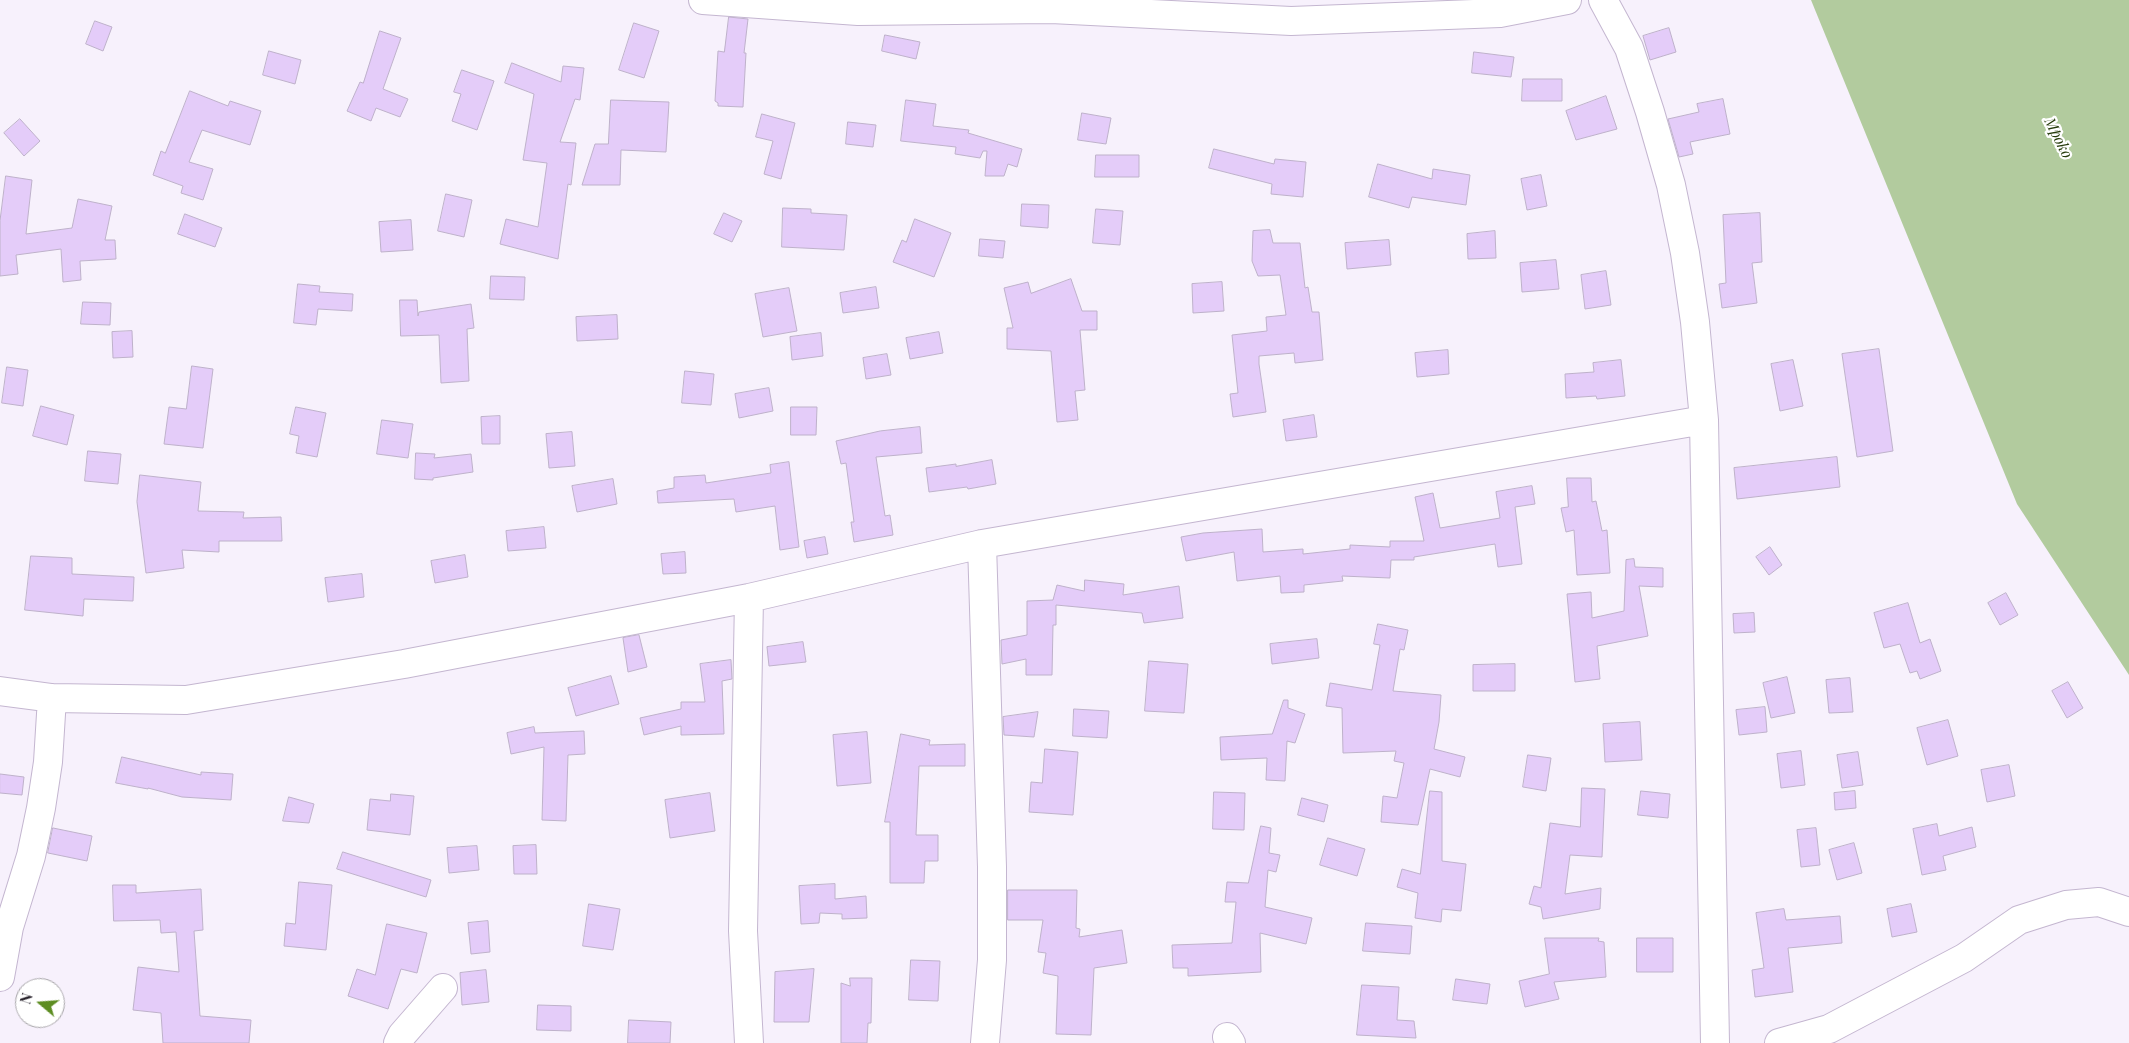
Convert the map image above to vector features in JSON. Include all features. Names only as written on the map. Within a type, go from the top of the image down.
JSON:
[{"type":"street","points":[[703,0],[858,11],[1051,9],[1500,13],[1567,0]]},
{"type":"street","points":[[1603,0],[1629,48],[1671,185],[1685,253],[1695,322],[1704,420],[1715,1043]]},
{"type":"street","points":[[0,691],[52,698],[186,700],[404,664],[748,598],[982,544],[1704,420]]},
{"type":"street","points":[[982,544],[992,867],[992,960],[985,1043]]},
{"type":"street","points":[[748,598],[743,931],[749,1043]]},
{"type":"street","points":[[0,977],[5,932],[31,856],[41,808],[48,762],[52,698]]},
{"type":"street","points":[[1779,1043],[1829,1029],[1964,958],[2019,920],[2066,906],[2099,902],[2129,912]]},
{"type":"street","points":[[398,1043],[402,1035],[443,988]]},
{"type":"water","name":"Mpoko","points":[[1811,0],[2129,0],[2129,675],[2017,504]]},
{"type":"building","points":[[729,17],[748,19],[744,53],[746,53],[743,107],[718,106],[718,103],[715,101],[718,51],[724,52]]},
{"type":"building","points":[[95,21],[112,27],[103,51],[86,44]]},
{"type":"building","points":[[634,23],[659,31],[644,78],[619,70]]},
{"type":"building","points":[[1669,28],[1676,52],[1650,60],[1643,36]]},
{"type":"building","points":[[380,31],[401,38],[383,89],[408,99],[400,117],[376,108],[371,121],[347,111],[360,82],[363,83]]},
{"type":"building","points":[[885,35],[920,42],[916,59],[882,51]]},
{"type":"building","points":[[269,51],[301,60],[295,84],[263,75]]},
{"type":"building","points":[[1474,52],[1514,57],[1511,77],[1472,73]]},
{"type":"building","points":[[512,63],[561,82],[563,66],[584,68],[580,100],[575,99],[560,142],[576,143],[571,185],[568,184],[558,259],[500,244],[506,219],[538,227],[547,163],[523,160],[534,94],[505,83]]},
{"type":"building","points":[[462,70],[494,81],[477,130],[452,121],[461,94],[454,92]]},
{"type":"building","points":[[1523,79],[1562,79],[1562,101],[1522,101]]},
{"type":"building","points":[[190,91],[228,106],[230,101],[261,111],[250,145],[202,130],[189,162],[213,169],[203,200],[181,193],[183,186],[153,175],[161,151],[165,153]]},
{"type":"building","points":[[1606,96],[1617,129],[1576,140],[1566,111]]},
{"type":"building","points":[[1723,99],[1730,134],[1690,142],[1693,154],[1679,157],[1668,119],[1699,112],[1697,104]]},
{"type":"building","points":[[611,100],[669,102],[666,152],[621,150],[620,185],[582,185],[595,144],[608,144]]},
{"type":"building","points":[[906,100],[936,104],[933,126],[969,130],[968,133],[1022,149],[1017,167],[1008,164],[1004,176],[985,176],[987,151],[983,151],[980,158],[955,154],[956,147],[901,141]]},
{"type":"building","points":[[1082,113],[1111,118],[1106,144],[1078,140]]},
{"type":"building","points":[[762,114],[795,123],[781,179],[764,174],[773,141],[756,137]]},
{"type":"building","points":[[20,119],[40,141],[24,156],[4,133]]},
{"type":"building","points":[[848,122],[876,125],[873,147],[846,144]]},
{"type":"building","points":[[1214,149],[1274,164],[1275,159],[1306,162],[1303,197],[1271,194],[1272,184],[1209,168]]},
{"type":"building","points":[[1096,155],[1139,155],[1139,177],[1095,177]]},
{"type":"building","points":[[1378,164],[1432,179],[1433,169],[1470,175],[1466,205],[1412,197],[1409,208],[1369,197]]},
{"type":"building","points":[[1541,175],[1547,206],[1527,210],[1521,179]]},
{"type":"building","points":[[6,176],[32,180],[26,234],[72,228],[78,199],[112,206],[105,240],[115,240],[116,259],[80,261],[81,280],[63,282],[61,249],[16,255],[18,274],[0,276],[0,221]]},
{"type":"building","points":[[446,194],[472,200],[464,237],[438,231]]},
{"type":"building","points":[[1022,204],[1049,205],[1048,228],[1021,226]]},
{"type":"building","points":[[783,208],[811,209],[811,213],[847,215],[844,250],[782,247]]},
{"type":"building","points":[[1096,209],[1123,211],[1120,245],[1093,243]]},
{"type":"building","points":[[724,213],[742,221],[732,242],[714,234]]},
{"type":"building","points":[[1760,213],[1762,262],[1752,263],[1757,303],[1722,308],[1719,284],[1726,283],[1723,215]]},
{"type":"building","points":[[185,214],[222,228],[215,247],[178,234]]},
{"type":"building","points":[[915,219],[951,233],[934,277],[893,262],[902,240],[906,242]]},
{"type":"building","points":[[411,220],[413,250],[381,252],[379,222]]},
{"type":"building","points":[[1270,230],[1273,243],[1300,243],[1305,288],[1308,287],[1312,312],[1319,312],[1323,360],[1295,363],[1294,353],[1259,356],[1266,412],[1233,417],[1230,394],[1238,393],[1232,335],[1267,331],[1266,317],[1286,315],[1280,275],[1258,276],[1252,261],[1253,231]]},
{"type":"building","points":[[1495,231],[1496,258],[1468,259],[1467,234]]},
{"type":"building","points":[[980,239],[1005,241],[1003,258],[979,256]]},
{"type":"building","points":[[1389,240],[1391,265],[1347,269],[1345,243]]},
{"type":"building","points":[[1556,260],[1559,289],[1522,292],[1520,263]]},
{"type":"building","points":[[1606,271],[1611,305],[1585,309],[1581,275]]},
{"type":"building","points":[[491,276],[525,277],[524,300],[490,299]]},
{"type":"building","points":[[1071,279],[1082,311],[1097,311],[1097,330],[1080,330],[1085,390],[1075,391],[1078,420],[1057,422],[1051,351],[1007,349],[1007,328],[1013,328],[1004,288],[1028,282],[1031,293]]},
{"type":"building","points":[[1222,282],[1224,311],[1193,313],[1192,284]]},
{"type":"building","points":[[298,284],[320,286],[319,292],[353,294],[352,311],[318,309],[316,325],[294,323]]},
{"type":"building","points":[[876,287],[879,308],[843,313],[840,293]]},
{"type":"building","points":[[789,288],[797,331],[763,337],[755,294]]},
{"type":"building","points":[[400,300],[417,300],[418,316],[419,312],[471,304],[474,328],[467,329],[469,381],[441,383],[439,335],[401,336]]},
{"type":"building","points":[[83,302],[111,303],[110,325],[81,324]]},
{"type":"building","points":[[617,315],[618,339],[577,341],[576,317]]},
{"type":"building","points":[[132,331],[133,357],[113,358],[112,332]]},
{"type":"building","points":[[939,332],[943,353],[910,359],[906,338]]},
{"type":"building","points":[[821,333],[823,356],[792,360],[790,337]]},
{"type":"building","points":[[1879,349],[1893,451],[1857,457],[1842,354]]},
{"type":"building","points":[[1448,350],[1449,374],[1417,377],[1415,353]]},
{"type":"building","points":[[887,354],[891,375],[866,379],[863,358]]},
{"type":"building","points":[[1621,360],[1625,396],[1597,399],[1596,396],[1566,398],[1565,374],[1594,372],[1593,363]]},
{"type":"building","points":[[1793,360],[1803,406],[1780,411],[1771,364]]},
{"type":"building","points":[[192,366],[213,369],[203,448],[164,444],[169,407],[186,409]]},
{"type":"building","points":[[7,367],[28,370],[23,406],[2,403]]},
{"type":"building","points":[[685,371],[714,374],[711,405],[682,403]]},
{"type":"building","points":[[769,388],[773,411],[739,418],[735,394]]},
{"type":"building","points":[[41,406],[74,415],[67,445],[33,436]]},
{"type":"building","points":[[296,407],[326,413],[317,457],[296,453],[299,436],[290,434]]},
{"type":"building","points":[[791,407],[817,407],[816,435],[791,435]]},
{"type":"building","points":[[1314,415],[1317,437],[1286,441],[1283,420]]},
{"type":"building","points":[[500,416],[500,444],[482,444],[481,417]]},
{"type":"building","points":[[382,420],[413,424],[408,458],[377,454]]},
{"type":"building","points":[[920,427],[922,453],[876,457],[885,516],[890,515],[893,535],[854,542],[851,522],[854,522],[846,463],[841,464],[836,441],[880,431]]},
{"type":"building","points":[[572,432],[575,466],[549,468],[546,434]]},
{"type":"building","points":[[88,451],[121,454],[118,484],[85,481]]},
{"type":"building","points":[[416,453],[435,454],[434,458],[471,454],[473,472],[433,478],[433,480],[415,479]]},
{"type":"building","points":[[1837,457],[1840,487],[1737,499],[1734,468]]},
{"type":"building","points":[[992,460],[996,484],[968,489],[967,487],[929,492],[926,468],[956,464],[956,466]]},
{"type":"building","points":[[789,462],[799,547],[780,550],[775,506],[736,512],[734,499],[658,503],[657,491],[674,488],[674,477],[705,475],[706,483],[771,473],[770,465]]},
{"type":"building","points":[[140,475],[201,482],[198,511],[244,512],[243,518],[281,517],[282,541],[219,541],[219,552],[182,550],[184,568],[146,573],[137,502]]},
{"type":"building","points":[[1567,478],[1591,478],[1592,502],[1596,501],[1602,531],[1607,530],[1610,573],[1577,575],[1574,530],[1566,532],[1561,508],[1568,507]]},
{"type":"building","points":[[613,479],[617,504],[577,512],[572,486]]},
{"type":"building","points":[[1532,486],[1535,504],[1515,507],[1522,564],[1498,567],[1495,544],[1414,557],[1414,560],[1391,560],[1390,578],[1342,576],[1343,581],[1304,585],[1304,592],[1281,593],[1280,576],[1237,581],[1234,552],[1186,561],[1181,537],[1203,533],[1262,529],[1263,552],[1303,549],[1303,554],[1350,549],[1350,545],[1390,547],[1390,541],[1424,541],[1415,497],[1433,493],[1440,528],[1500,518],[1496,492]]},
{"type":"building","points":[[544,527],[546,548],[508,551],[506,531]]},
{"type":"building","points":[[825,537],[828,554],[807,558],[804,541]]},
{"type":"building","points":[[1770,547],[1782,565],[1769,575],[1756,557]]},
{"type":"building","points":[[685,552],[686,573],[663,574],[661,554]]},
{"type":"building","points":[[465,555],[468,577],[435,583],[431,561]]},
{"type":"building","points":[[31,556],[72,558],[72,574],[134,577],[133,601],[84,599],[83,616],[25,610]]},
{"type":"building","points":[[1634,559],[1635,567],[1663,568],[1663,587],[1639,586],[1648,636],[1597,646],[1600,679],[1575,682],[1567,594],[1591,592],[1592,618],[1624,611],[1626,560]]},
{"type":"building","points":[[362,574],[364,597],[328,602],[325,578]]},
{"type":"building","points":[[1085,580],[1124,584],[1123,595],[1179,586],[1183,618],[1144,623],[1142,613],[1056,605],[1056,625],[1053,625],[1052,675],[1026,675],[1026,659],[1002,664],[1001,640],[1027,635],[1027,601],[1053,600],[1057,585],[1084,591]]},
{"type":"building","points":[[2006,593],[2018,615],[2000,625],[1988,603]]},
{"type":"building","points":[[1908,603],[1920,643],[1930,639],[1941,671],[1920,679],[1917,671],[1910,673],[1900,644],[1884,648],[1874,613]]},
{"type":"building","points":[[1754,613],[1755,632],[1734,633],[1733,614]]},
{"type":"building","points":[[1378,624],[1408,630],[1404,650],[1400,649],[1393,691],[1441,695],[1434,749],[1465,757],[1460,777],[1430,769],[1418,825],[1381,822],[1383,796],[1397,798],[1404,763],[1394,761],[1396,751],[1343,753],[1342,708],[1326,706],[1330,683],[1372,690],[1380,645],[1374,644]]},
{"type":"building","points":[[639,635],[647,667],[628,672],[623,638]]},
{"type":"building","points":[[1317,639],[1319,658],[1272,664],[1270,644]]},
{"type":"building","points":[[803,642],[806,662],[769,666],[767,647]]},
{"type":"building","points":[[731,660],[732,679],[722,681],[724,734],[681,735],[681,726],[644,735],[640,718],[681,709],[681,702],[705,702],[700,664]]},
{"type":"building","points":[[1149,661],[1188,664],[1184,713],[1145,711]]},
{"type":"building","points":[[1515,664],[1515,691],[1473,691],[1473,665]]},
{"type":"building","points":[[611,676],[619,704],[576,716],[568,688]]},
{"type":"building","points":[[1787,677],[1795,713],[1771,718],[1763,683]]},
{"type":"building","points":[[1850,678],[1853,712],[1829,713],[1826,680]]},
{"type":"building","points":[[2068,682],[2083,708],[2067,718],[2052,691]]},
{"type":"building","points":[[1284,700],[1288,700],[1288,708],[1305,714],[1295,743],[1287,741],[1285,781],[1266,780],[1267,758],[1221,760],[1220,737],[1272,734]]},
{"type":"building","points":[[1765,707],[1767,732],[1739,735],[1736,710]]},
{"type":"building","points":[[1074,709],[1109,711],[1107,738],[1073,736]]},
{"type":"building","points":[[1038,712],[1034,737],[1004,735],[1003,717]]},
{"type":"building","points":[[1948,720],[1958,756],[1927,765],[1917,728]]},
{"type":"building","points":[[1640,722],[1642,760],[1605,762],[1603,724]]},
{"type":"building","points":[[534,727],[535,733],[584,731],[585,754],[568,755],[566,821],[542,820],[544,747],[511,754],[507,733]]},
{"type":"building","points":[[867,732],[871,783],[837,786],[833,735]]},
{"type":"building","points":[[901,734],[930,740],[929,745],[965,744],[965,766],[919,766],[916,835],[938,835],[938,861],[925,861],[924,883],[890,883],[890,822],[885,822]]},
{"type":"building","points":[[1045,749],[1078,752],[1073,815],[1029,812],[1031,782],[1042,783]]},
{"type":"building","points":[[1801,751],[1805,785],[1781,788],[1777,754]]},
{"type":"building","points":[[1858,752],[1863,785],[1842,788],[1837,755]]},
{"type":"building","points":[[1528,755],[1551,758],[1546,791],[1523,787]]},
{"type":"building","points":[[122,757],[201,775],[201,772],[233,774],[231,800],[182,797],[148,788],[116,783]]},
{"type":"building","points":[[2009,765],[2015,796],[1987,802],[1981,770]]},
{"type":"building","points":[[0,774],[24,777],[22,795],[0,793]]},
{"type":"building","points":[[1582,788],[1605,789],[1602,857],[1570,855],[1565,894],[1601,888],[1600,909],[1543,919],[1541,907],[1529,904],[1534,886],[1541,888],[1550,823],[1580,827]]},
{"type":"building","points":[[1430,791],[1442,792],[1442,861],[1466,864],[1461,911],[1442,909],[1441,922],[1415,918],[1418,893],[1397,887],[1402,869],[1420,874]]},
{"type":"building","points":[[1641,791],[1670,794],[1668,818],[1638,815]]},
{"type":"building","points":[[1855,791],[1856,808],[1835,810],[1834,793]]},
{"type":"building","points":[[1214,792],[1245,793],[1244,830],[1213,829]]},
{"type":"building","points":[[710,793],[715,831],[670,838],[665,800]]},
{"type":"building","points":[[391,794],[414,796],[410,835],[367,830],[370,799],[390,801]]},
{"type":"building","points":[[289,797],[314,804],[309,823],[283,821]]},
{"type":"building","points":[[1302,798],[1328,805],[1324,822],[1298,815]]},
{"type":"building","points":[[1937,824],[1939,836],[1972,827],[1976,847],[1943,856],[1946,870],[1922,875],[1913,829]]},
{"type":"building","points":[[1261,826],[1271,828],[1269,853],[1280,855],[1276,872],[1268,870],[1265,907],[1312,918],[1306,944],[1260,933],[1261,972],[1188,976],[1188,968],[1173,968],[1172,945],[1232,943],[1236,902],[1225,902],[1227,882],[1248,883]]},
{"type":"building","points":[[53,828],[92,836],[87,861],[48,853]]},
{"type":"building","points":[[1816,828],[1820,865],[1801,867],[1797,830]]},
{"type":"building","points":[[1328,838],[1365,849],[1357,876],[1320,865]]},
{"type":"building","points":[[1854,843],[1862,873],[1837,880],[1829,850]]},
{"type":"building","points":[[536,845],[537,874],[514,874],[513,846]]},
{"type":"building","points":[[477,846],[479,870],[449,873],[447,848]]},
{"type":"building","points":[[343,852],[431,880],[426,897],[337,869]]},
{"type":"building","points":[[299,882],[332,885],[326,950],[284,946],[286,923],[295,924]]},
{"type":"building","points":[[835,884],[835,899],[866,896],[867,918],[842,919],[842,914],[820,913],[819,923],[801,924],[799,886]]},
{"type":"building","points":[[113,885],[136,885],[136,893],[201,889],[203,930],[194,931],[200,1016],[251,1020],[249,1043],[163,1043],[161,1013],[133,1010],[138,967],[179,972],[176,932],[161,933],[160,920],[114,921]]},
{"type":"building","points":[[1008,890],[1077,890],[1076,928],[1080,929],[1079,937],[1122,930],[1127,963],[1094,968],[1091,1035],[1056,1034],[1058,976],[1043,973],[1046,953],[1038,952],[1043,920],[1008,920]]},
{"type":"building","points":[[589,904],[620,909],[613,950],[583,946]]},
{"type":"building","points":[[1911,904],[1917,932],[1892,937],[1887,909]]},
{"type":"building","points":[[1784,909],[1786,920],[1840,916],[1842,943],[1788,948],[1793,992],[1755,997],[1752,970],[1764,968],[1756,913]]},
{"type":"building","points":[[488,921],[490,952],[471,954],[468,923]]},
{"type":"building","points":[[1366,923],[1412,926],[1410,954],[1363,951]]},
{"type":"building","points":[[387,924],[427,933],[417,973],[401,969],[388,1009],[348,996],[357,969],[375,975]]},
{"type":"building","points":[[1545,938],[1599,938],[1598,941],[1604,942],[1606,977],[1554,982],[1559,999],[1525,1007],[1519,981],[1549,974]]},
{"type":"building","points":[[1637,938],[1673,938],[1673,972],[1637,972]]},
{"type":"building","points":[[911,960],[940,961],[938,1001],[909,1000]]},
{"type":"building","points":[[814,969],[809,1022],[774,1022],[775,972]]},
{"type":"building","points":[[486,970],[489,1002],[462,1005],[460,973]]},
{"type":"building","points":[[850,978],[872,978],[871,1023],[868,1023],[867,1043],[841,1043],[841,983],[850,986]]},
{"type":"building","points":[[1456,979],[1490,984],[1487,1004],[1453,1000]]},
{"type":"building","points":[[1362,985],[1399,987],[1397,1020],[1414,1021],[1416,1038],[1357,1035]]},
{"type":"building","points":[[538,1005],[571,1006],[571,1031],[537,1030]]},
{"type":"building","points":[[629,1020],[671,1022],[670,1043],[628,1043]]}]
